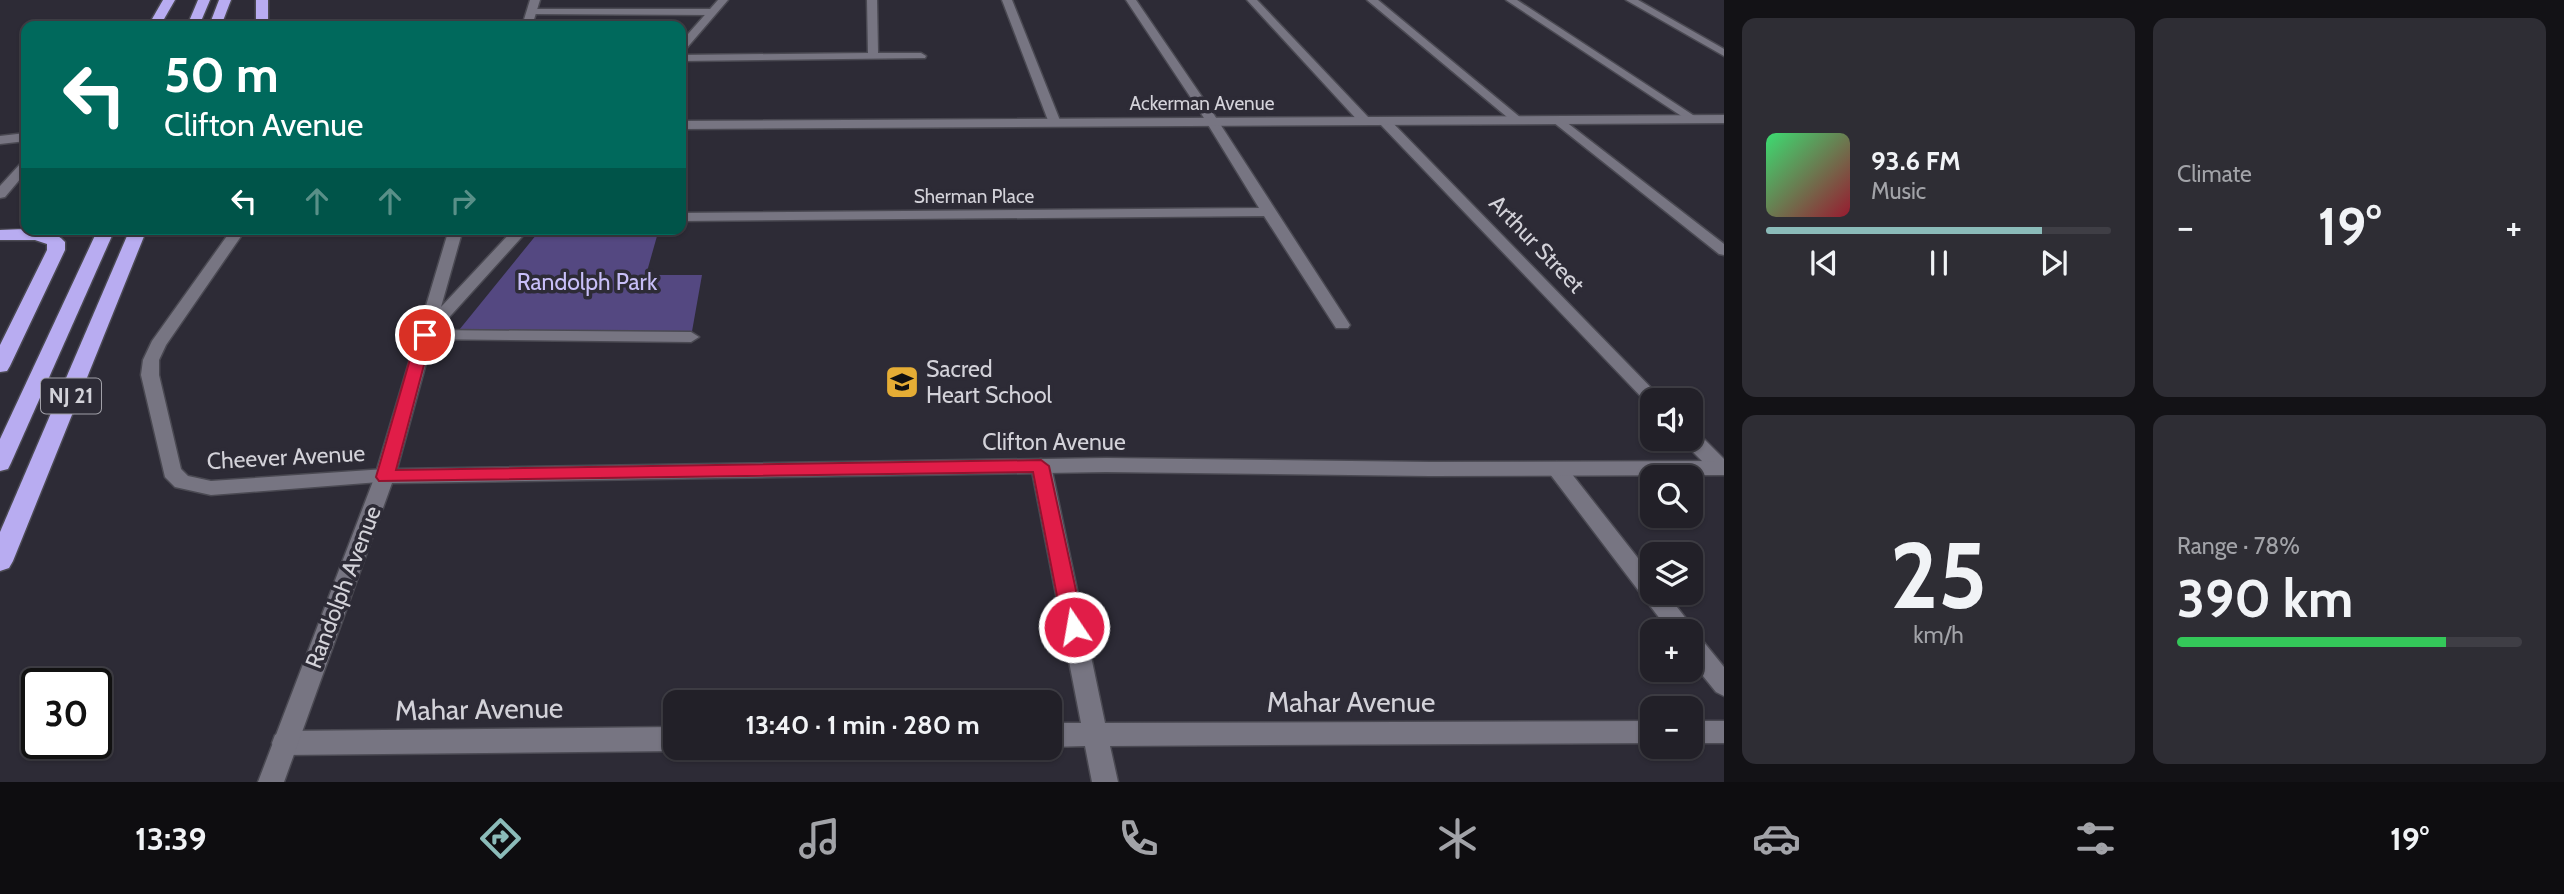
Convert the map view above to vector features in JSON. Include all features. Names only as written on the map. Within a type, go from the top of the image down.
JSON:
[{"type":"highway","points":[[157,21],[169,0]]},
{"type":"highway","points":[[195,21],[204,0]]},
{"type":"highway","points":[[217,21],[225,0]]},
{"type":"highway","points":[[262,0],[262,21]]},
{"type":"highway","points":[[0,235],[48,237],[56,242],[56,250],[0,366]]},
{"type":"highway","name":"NJ 21","points":[[0,463],[104,235]]},
{"type":"highway","name":"NJ 21","points":[[0,561],[137,235]]},
{"type":"street","points":[[529,21],[536,0]]},
{"type":"street","points":[[686,42],[723,0]]},
{"type":"street","points":[[872,0],[873,56]]},
{"type":"street","points":[[1007,0],[1055,123]]},
{"type":"street","points":[[1131,0],[1342,325]]},
{"type":"street","points":[[1252,0],[1365,121]]},
{"type":"street","points":[[1372,0],[1517,120]]},
{"type":"street","points":[[1511,0],[1693,119]]},
{"type":"street","points":[[1631,0],[1724,53]]},
{"type":"street","points":[[532,12],[712,12]]},
{"type":"street","points":[[686,58],[920,56]]},
{"type":"street","name":"Ackerman Avenue","points":[[686,125],[1724,119]]},
{"type":"street","points":[[1557,120],[1724,251]]},
{"type":"street","name":"Arthur Street","points":[[1384,121],[1642,388]]},
{"type":"street","points":[[0,130],[21,131]]},
{"type":"street","points":[[0,140],[21,138]]},
{"type":"street","points":[[0,194],[21,171]]},
{"type":"street","name":"Sherman Place","points":[[686,217],[1269,212]]},
{"type":"street","name":"Cheever Avenue","points":[[235,235],[151,360],[150,375],[172,472],[182,482],[211,488],[385,477]]},
{"type":"street","name":"Randolph Avenue","points":[[271,782],[385,477],[454,235]]},
{"type":"street","points":[[425,335],[517,235]]},
{"type":"street","points":[[425,335],[691,337]]},
{"type":"street","points":[[1703,450],[1722,468]]},
{"type":"street","points":[[1041,466],[1105,782]]},
{"type":"street","name":"Clifton Avenue","points":[[385,477],[1041,466],[1722,468]]},
{"type":"street","points":[[1557,469],[1640,577]]},
{"type":"street","points":[[1662,605],[1673,619]]},
{"type":"street","points":[[1703,658],[1724,685]]},
{"type":"street","name":"Mahar Avenue","points":[[1062,735],[1640,732]]},
{"type":"street","points":[[1703,732],[1724,732]]},
{"type":"street","name":"Mahar Avenue","points":[[284,743],[663,739]]},
{"type":"green space","name":"Randolph Park","points":[[536,235],[657,235],[646,275],[702,275],[691,337],[455,335]]},
{"type":"place","name":"Sacred Heart School","points":[[902,382]]},
{"type":"route","points":[[425,335],[385,477],[1041,466],[1074,627]]}]
